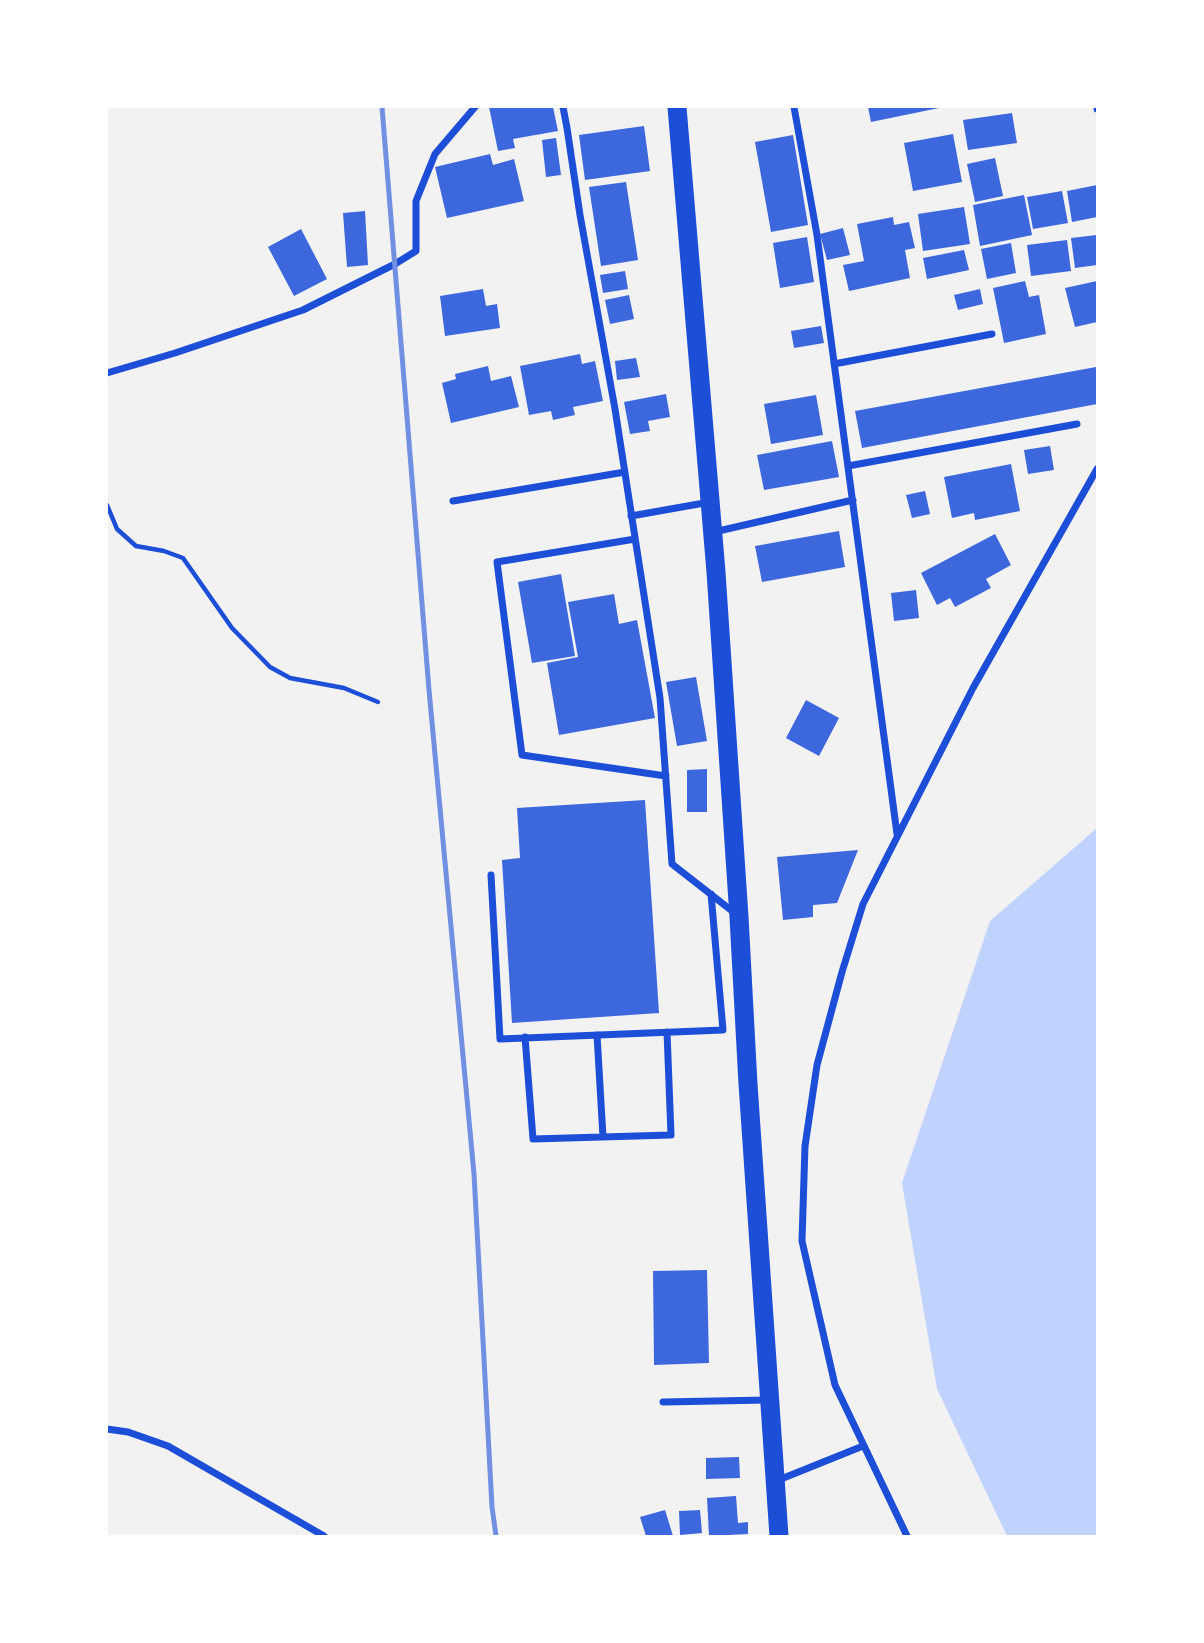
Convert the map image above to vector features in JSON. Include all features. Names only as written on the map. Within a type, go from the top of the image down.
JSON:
[{"type":"highway","points":[[677,107],[713,532],[779,1536]]},
{"type":"street","points":[[107,373],[303,310],[416,251],[416,201],[435,154],[475,107]]},
{"type":"street","points":[[563,107],[615,409],[660,698],[673,864],[739,917]]},
{"type":"street","points":[[794,107],[817,235],[897,834]]},
{"type":"street","points":[[834,364],[992,334]]},
{"type":"street","points":[[848,466],[1077,424]]},
{"type":"street","points":[[907,1536],[835,1385],[802,1241],[805,1146],[817,1065],[863,904],[972,688],[1097,469]]},
{"type":"street","points":[[453,501],[625,472]]},
{"type":"street","points":[[713,532],[853,499]]},
{"type":"street","points":[[631,516],[710,502]]},
{"type":"street","points":[[635,539],[497,562],[498,576],[522,755],[666,776]]},
{"type":"street","points":[[491,875],[500,1039],[723,1030],[711,894]]},
{"type":"street","points":[[525,1037],[533,1139],[671,1135],[667,1032]]},
{"type":"street","points":[[597,1035],[603,1137]]},
{"type":"street","points":[[663,1402],[770,1400]]},
{"type":"street","points":[[107,1429],[128,1432],[168,1446],[324,1536]]},
{"type":"street","points":[[775,1481],[863,1446]]},
{"type":"path","points":[[107,505],[117,529],[136,546],[183,558],[232,628],[270,667],[290,678],[344,688],[378,702]]},
{"type":"water","points":[[1097,828],[1097,1536],[1007,1536],[937,1389],[902,1183],[990,921]]},
{"type":"building","points":[[489,107],[553,107],[558,131],[513,139],[515,148],[498,151]]},
{"type":"building","points":[[868,107],[939,107],[939,108],[871,122]]},
{"type":"building","points":[[1012,113],[1017,143],[968,150],[963,120]]},
{"type":"building","points":[[644,126],[650,171],[585,180],[579,135]]},
{"type":"building","points":[[953,134],[962,182],[913,191],[904,143]]},
{"type":"building","points":[[793,135],[808,225],[771,232],[755,142]]},
{"type":"building","points":[[556,138],[561,175],[546,177],[542,140]]},
{"type":"building","points":[[490,154],[493,165],[514,159],[524,201],[447,218],[435,167]]},
{"type":"building","points":[[995,158],[1003,196],[975,202],[967,164]]},
{"type":"building","points":[[626,182],[638,260],[601,266],[589,187]]},
{"type":"building","points":[[1097,185],[1097,217],[1072,222],[1067,191]]},
{"type":"building","points":[[1062,191],[1068,223],[1033,229],[1027,197]]},
{"type":"building","points":[[1024,195],[1032,235],[980,246],[973,205]]},
{"type":"building","points":[[964,207],[970,244],[923,251],[918,214]]},
{"type":"building","points":[[365,211],[368,265],[347,267],[343,213]]},
{"type":"building","points":[[893,217],[894,225],[909,222],[915,248],[905,250],[910,278],[849,291],[843,265],[864,261],[857,224]]},
{"type":"building","points":[[843,228],[850,255],[827,260],[820,234]]},
{"type":"building","points":[[301,229],[327,279],[294,296],[268,247]]},
{"type":"building","points":[[1097,235],[1097,265],[1075,268],[1071,238]]},
{"type":"building","points":[[807,237],[814,282],[780,288],[773,243]]},
{"type":"building","points":[[1067,240],[1071,271],[1031,276],[1027,245]]},
{"type":"building","points":[[1011,243],[1016,273],[987,279],[981,249]]},
{"type":"building","points":[[964,250],[969,270],[927,279],[923,258]]},
{"type":"building","points":[[625,271],[628,289],[603,293],[600,275]]},
{"type":"building","points":[[1025,281],[1029,297],[1039,295],[1046,334],[1004,343],[993,288]]},
{"type":"building","points":[[1097,281],[1097,322],[1075,327],[1065,288]]},
{"type":"building","points":[[483,289],[486,306],[497,304],[500,328],[445,336],[440,296]]},
{"type":"building","points":[[980,289],[983,304],[958,310],[954,295]]},
{"type":"building","points":[[629,295],[634,319],[610,324],[605,300]]},
{"type":"building","points":[[821,326],[824,343],[794,348],[791,331]]},
{"type":"building","points":[[580,354],[582,364],[595,361],[603,401],[573,407],[575,415],[553,420],[551,411],[529,415],[520,366]]},
{"type":"building","points":[[636,358],[640,377],[617,380],[615,361]]},
{"type":"building","points":[[488,366],[491,381],[511,376],[519,407],[451,423],[442,383],[456,379],[455,374]]},
{"type":"building","points":[[1096,367],[1097,404],[862,448],[855,411]]},
{"type":"building","points":[[666,394],[670,417],[648,421],[650,431],[630,434],[624,402]]},
{"type":"building","points":[[816,395],[823,435],[771,444],[764,404]]},
{"type":"building","points":[[832,441],[839,477],[764,490],[757,455]]},
{"type":"building","points":[[1050,446],[1054,470],[1028,474],[1024,450]]},
{"type":"building","points":[[1011,464],[1020,511],[975,520],[974,513],[952,518],[944,477]]},
{"type":"building","points":[[925,491],[930,514],[912,518],[906,495]]},
{"type":"building","points":[[839,531],[845,567],[762,582],[755,546]]},
{"type":"building","points":[[995,534],[1011,565],[986,579],[991,588],[955,607],[950,598],[937,605],[921,573]]},
{"type":"building","points":[[561,574],[575,656],[532,663],[518,582]]},
{"type":"building","points":[[916,590],[919,618],[894,621],[891,593]]},
{"type":"building","points":[[614,594],[619,624],[637,620],[655,718],[559,735],[547,663],[578,657],[568,602]]},
{"type":"building","points":[[696,677],[707,741],[677,746],[666,682]]},
{"type":"building","points":[[806,700],[839,718],[819,756],[786,738]]},
{"type":"building","points":[[707,769],[707,812],[687,812],[687,770]]},
{"type":"building","points":[[645,800],[659,1013],[512,1023],[502,860],[520,858],[517,808]]},
{"type":"building","points":[[858,850],[837,903],[813,905],[813,917],[783,920],[777,857]]},
{"type":"building","points":[[707,1270],[709,1363],[654,1365],[653,1271]]},
{"type":"building","points":[[739,1457],[740,1478],[706,1479],[706,1458]]},
{"type":"building","points":[[736,1496],[738,1523],[748,1522],[748,1534],[709,1536],[707,1498]]},
{"type":"building","points":[[665,1510],[673,1536],[646,1536],[640,1517]]},
{"type":"building","points":[[700,1510],[702,1533],[680,1535],[679,1511]]},
{"type":"railway","points":[[382,107],[429,690],[474,1174],[492,1507],[496,1536]]}]
